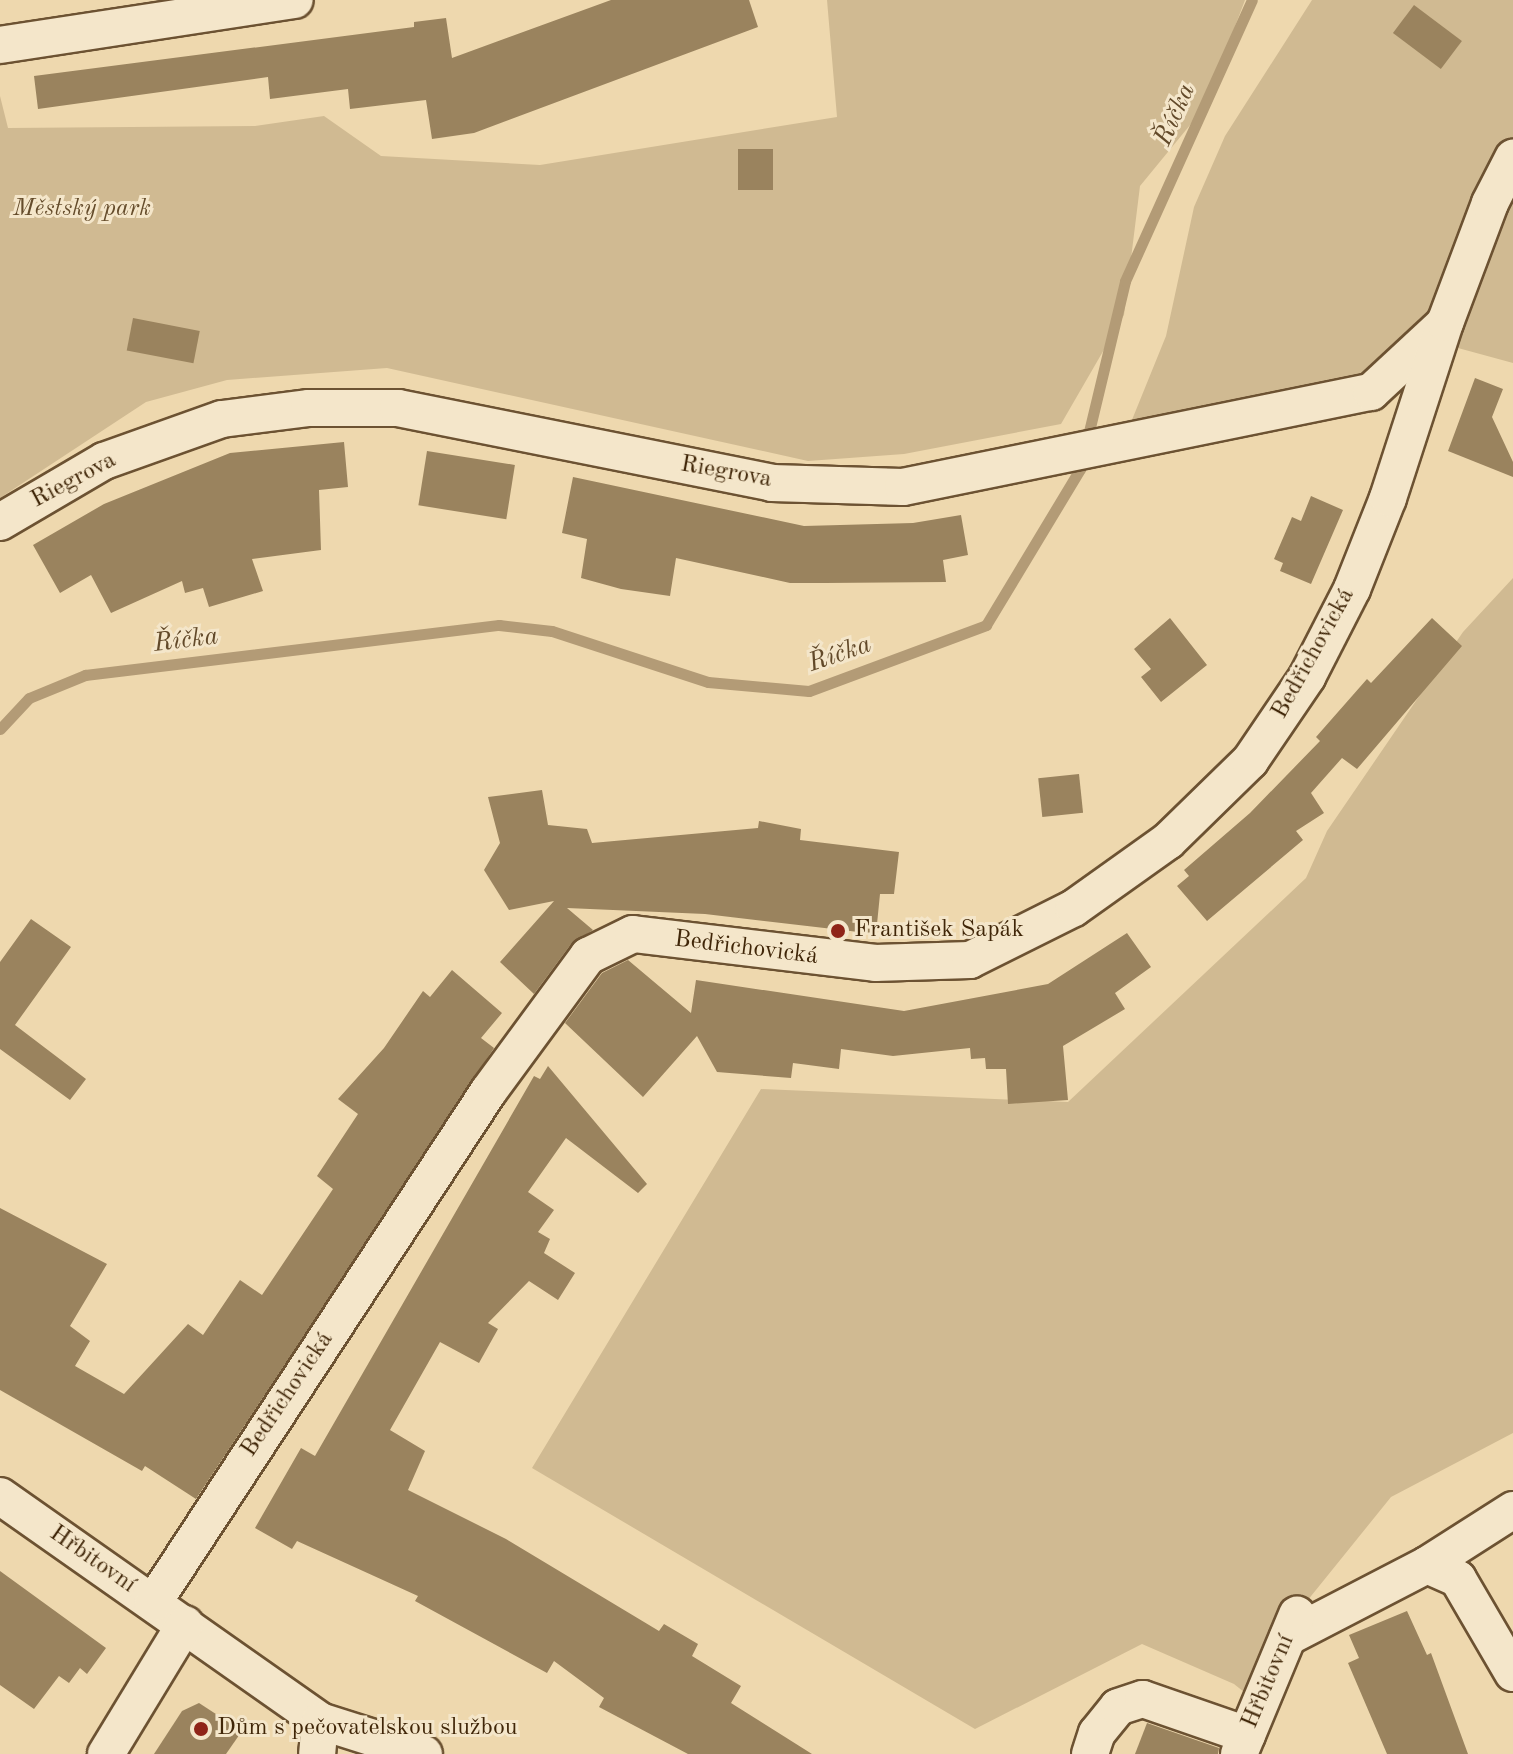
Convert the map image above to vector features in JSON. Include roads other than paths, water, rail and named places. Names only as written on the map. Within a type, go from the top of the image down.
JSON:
[{"type":"street","points":[[0,45],[295,0]]},
{"type":"street","name":"Bedřichovická","points":[[153,1603],[488,1092],[588,956],[633,934],[860,962],[970,960],[1074,908],[1168,841],[1240,771],[1307,677],[1352,589],[1388,498],[1445,323],[1490,203],[1513,158]]},
{"type":"street","name":"Riegrova","points":[[0,522],[104,461],[222,419],[309,408],[398,408],[772,483],[903,487],[1371,392],[1445,323]]},
{"type":"street","name":"Hřbitovní","points":[[0,1496],[185,1624],[318,1738],[424,1754]]},
{"type":"street","points":[[1427,1565],[1513,1510]]},
{"type":"street","points":[[1427,1565],[1458,1579],[1513,1673]]},
{"type":"street","name":"Hřbitovní","points":[[1243,1744],[1293,1624],[1427,1565]]},
{"type":"street","points":[[106,1754],[185,1624]]},
{"type":"street","points":[[1090,1754],[1097,1733],[1118,1707],[1143,1699],[1243,1744]]},
{"type":"waterway","name":"Říčka","points":[[0,729],[29,698],[85,675],[499,625],[552,631],[708,682],[809,691],[986,625],[1080,469],[1125,281],[1252,0]]},
{"type":"place","name":"František Sapák","points":[[838,931]]},
{"type":"place","name":"Dům s pečovatelskou službou","points":[[201,1729]]},
{"type":"park label","name":"Městský park","points":[[82,210]]}]
